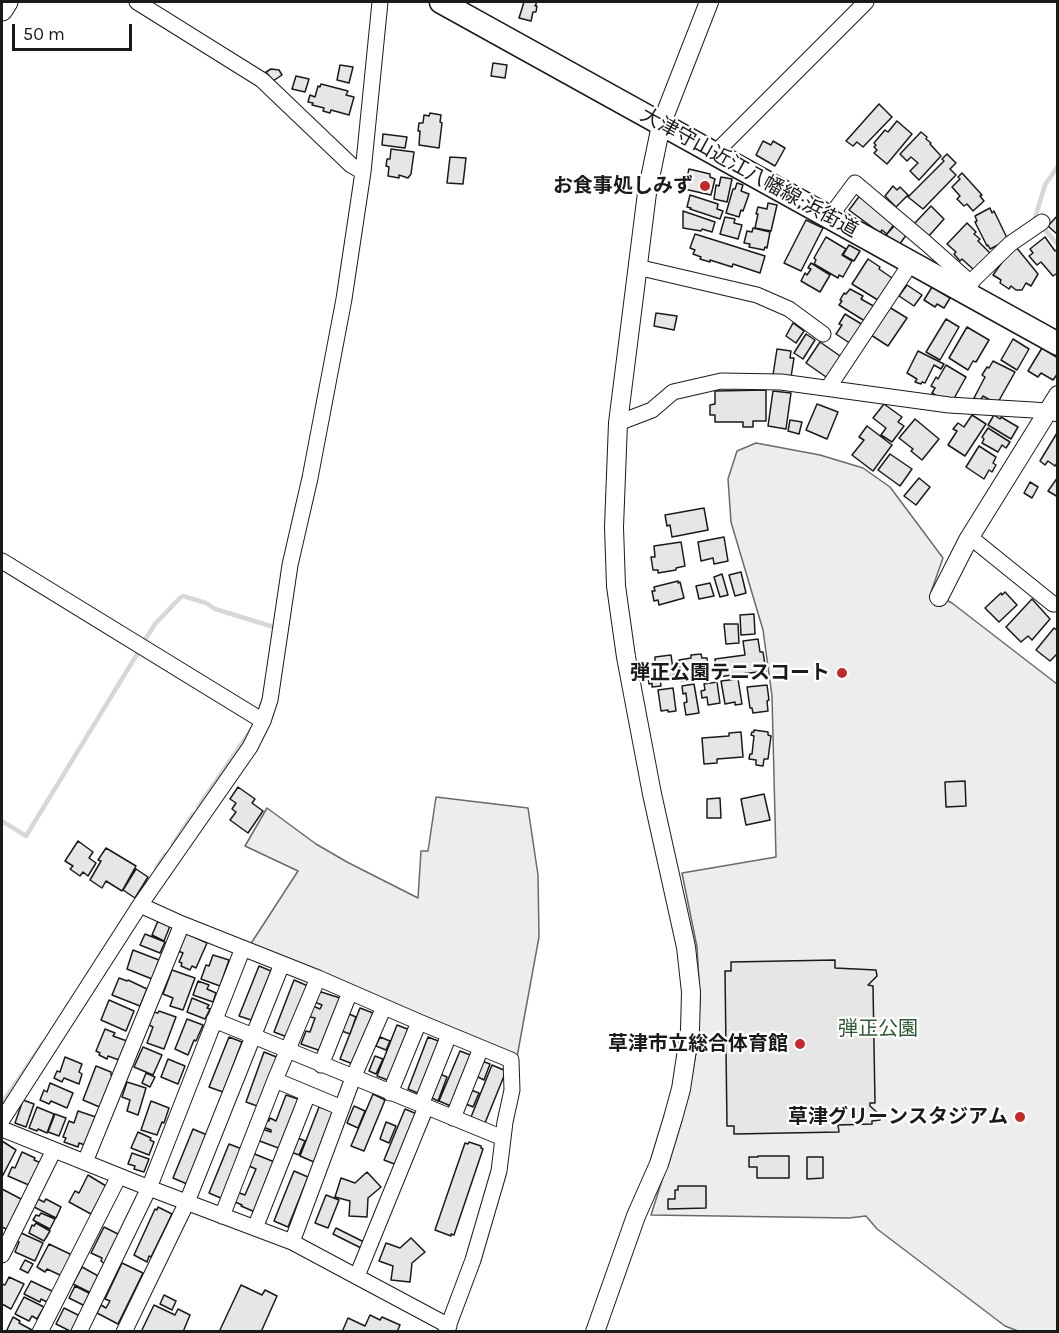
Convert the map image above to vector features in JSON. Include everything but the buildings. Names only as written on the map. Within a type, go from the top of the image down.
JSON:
[{"type":"main road","points":[[2,10],[7,2]]},
{"type":"main road","name":"大津守山近江八幡線;浜街道","points":[[441,2],[911,263],[969,289],[1058,344]]},
{"type":"street","points":[[137,2],[262,80],[351,165],[363,172]]},
{"type":"street","points":[[2,1119],[140,905],[250,747],[263,721],[270,700],[290,565],[310,478],[344,299],[363,172],[380,2]]},
{"type":"street","points":[[595,1332],[673,1118],[681,1089],[690,1030],[691,992],[686,947],[672,889],[626,657],[616,586],[614,527],[618,423],[647,193],[661,125],[708,2]]},
{"type":"street","points":[[714,153],[866,2]]},
{"type":"street","points":[[829,218],[855,183],[926,243],[969,289],[975,278],[1010,244],[1042,222]]},
{"type":"street","points":[[828,388],[911,263]]},
{"type":"street","points":[[637,267],[757,295],[789,309],[824,334]]},
{"type":"street","points":[[618,423],[652,410],[673,392],[721,381],[781,382],[949,405],[1052,413]]},
{"type":"street","points":[[939,597],[970,537],[1052,413],[1058,395]]},
{"type":"street","points":[[970,537],[1053,604],[1058,604]]},
{"type":"street","points":[[2,561],[263,721]]},
{"type":"street","points":[[2,1129],[292,1242],[357,1276],[447,1329],[473,1260],[499,1171],[512,1090],[511,1060],[140,905]]},
{"type":"street","points":[[85,1162],[182,924]]},
{"type":"street","points":[[79,1332],[149,1188],[243,948]]},
{"type":"street","points":[[124,1332],[187,1202],[282,964]]},
{"type":"street","points":[[222,1216],[318,978]]},
{"type":"street","points":[[321,1065],[350,992]]},
{"type":"street","points":[[292,1242],[353,1078],[384,1007]]},
{"type":"street","points":[[214,1020],[503,1138]]},
{"type":"street","points":[[390,1093],[419,1023]]},
{"type":"street","points":[[357,1276],[449,1035]]},
{"type":"street","points":[[453,1118],[481,1048]]},
{"type":"street","points":[[275,1080],[342,1108]]},
{"type":"street","points":[[255,1228],[308,1094]]},
{"type":"street","points":[[2,1254],[54,1150]]},
{"type":"street","points":[[40,1332],[119,1176]]},
{"type":"shaded area","name":"弾正公園","points":[[756,443],[820,455],[863,468],[890,487],[943,558],[931,592],[952,603],[1057,684],[1057,1331],[1018,1331],[1005,1326],[877,1229],[866,1216],[849,1218],[651,1215],[690,1085],[698,1042],[700,999],[697,947],[682,873],[776,857],[772,696],[763,630],[731,522],[728,479],[737,451]]},
{"type":"shaded area","points":[[436,797],[528,808],[538,875],[539,937],[517,1057],[250,945],[298,871],[245,846],[267,808],[316,844],[418,898],[421,851],[428,851]]},
{"type":"waterway","points":[[1058,166],[1045,185],[1035,218],[1058,245]]},
{"type":"waterway","points":[[145,640],[155,624],[183,596],[206,603],[215,609],[274,627],[274,629]]},
{"type":"waterway","points":[[2,821],[26,836],[139,651]]},
{"type":"waterway","points":[[198,807],[251,730]]},
{"type":"waterway","points":[[173,844],[193,814]]},
{"type":"waterway","points":[[156,868],[165,855]]},
{"type":"waterway","points":[[2,1103],[43,1043]]},
{"type":"place","name":"お食事処しみず","points":[[705,186]]},
{"type":"place","name":"弾正公園テニスコート","points":[[842,673]]},
{"type":"place","name":"草津市立総合体育館","points":[[800,1044]]},
{"type":"place","name":"草津グリーンスタジアム","points":[[1020,1117]]}]
